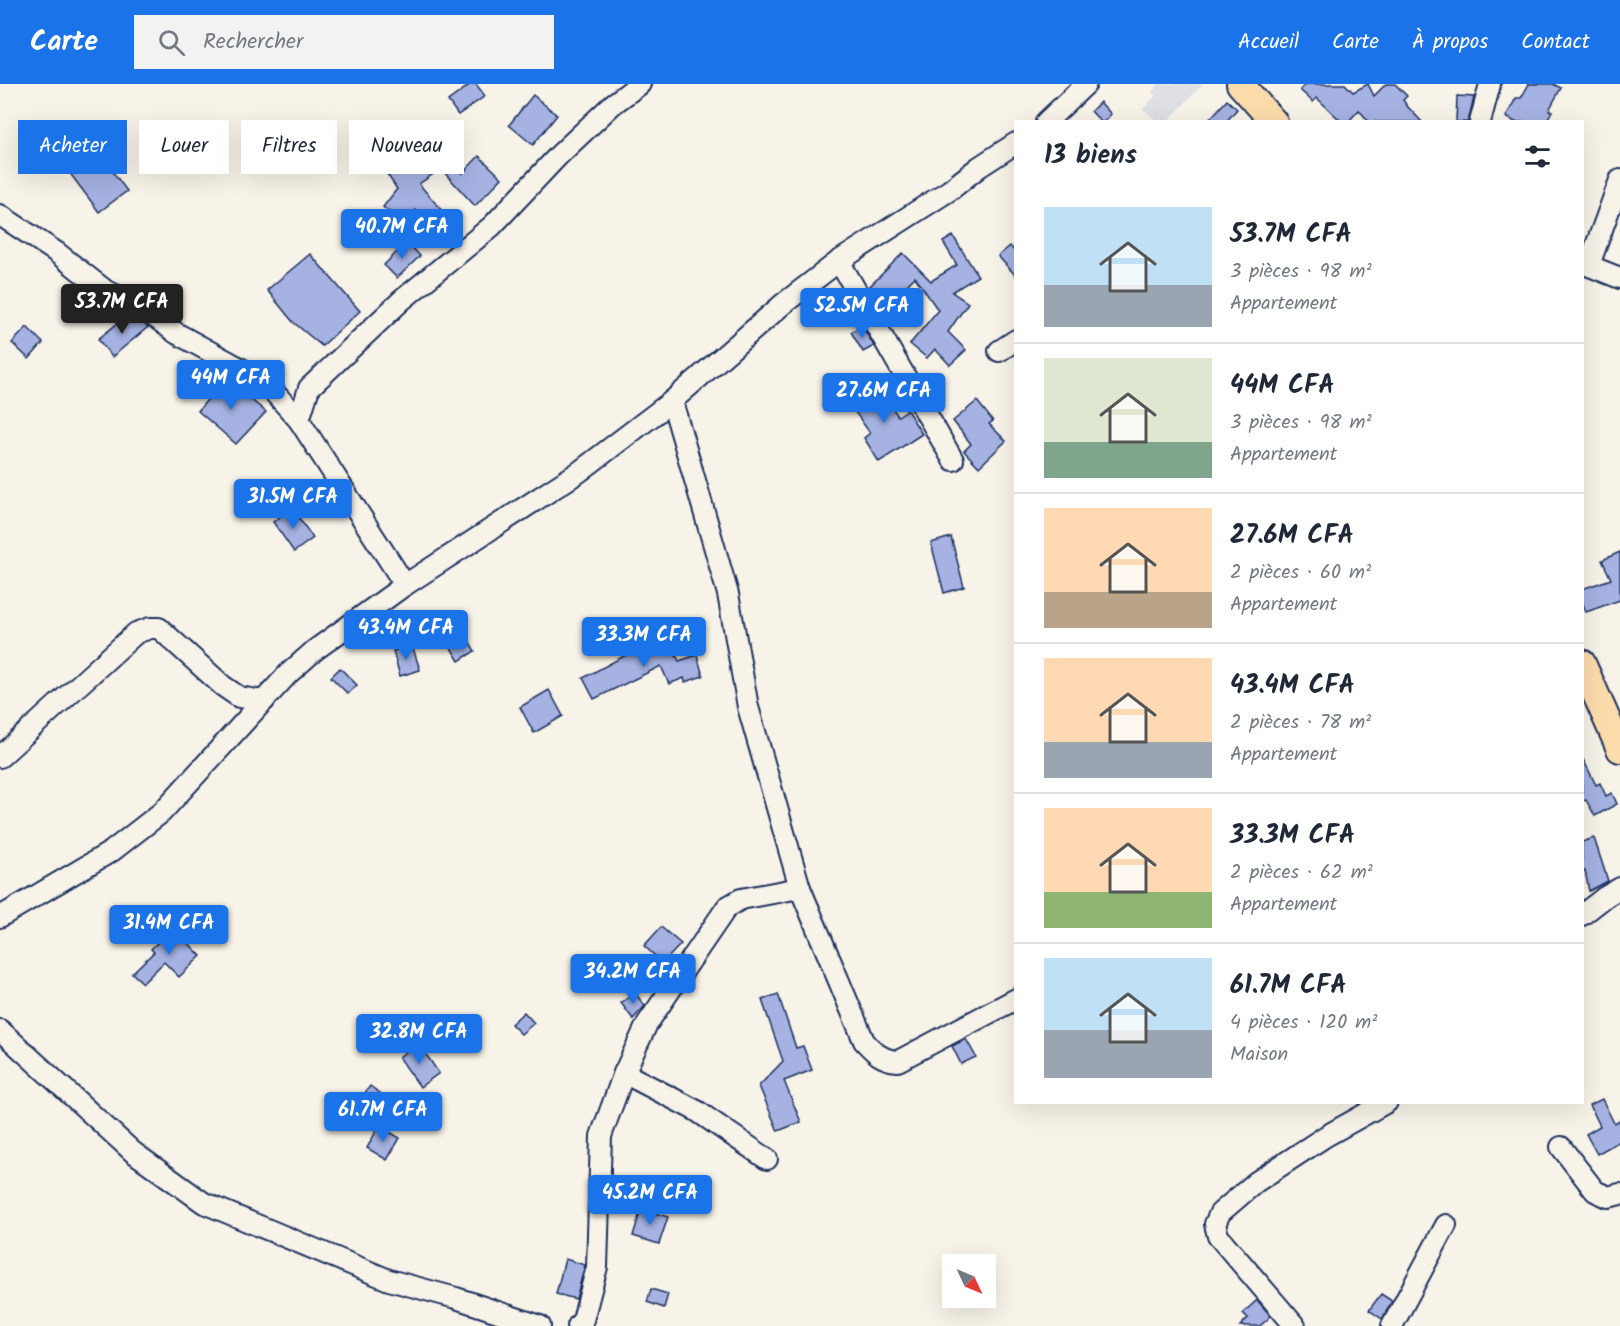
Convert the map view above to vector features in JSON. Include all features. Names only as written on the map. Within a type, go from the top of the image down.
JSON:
[{"type":"main road","points":[[1240,84],[1272,120]]},
{"type":"main road","points":[[1584,668],[1620,749]]},
{"type":"street","points":[[299,420],[309,388],[402,300],[492,226],[559,154],[613,104],[640,84]]},
{"type":"street","points":[[1048,120],[1086,84]]},
{"type":"street","points":[[1481,120],[1490,84]]},
{"type":"street","points":[[0,917],[112,851],[162,812],[288,674],[315,650],[405,585],[579,472],[672,401],[783,304],[839,261],[950,190],[979,166],[1014,144]]},
{"type":"street","points":[[1620,180],[1586,264],[1620,278]]},
{"type":"street","points":[[0,215],[56,252],[106,291],[139,305],[176,333],[249,373],[272,390],[299,420],[405,585]]},
{"type":"street","points":[[839,261],[953,460]]},
{"type":"street","points":[[999,351],[1014,341]]},
{"type":"street","points":[[672,401],[728,594],[748,707],[800,888],[864,1041],[877,1055],[887,1060],[898,1061],[1014,1000]]},
{"type":"street","points":[[0,757],[136,633],[150,628],[159,628],[223,686],[239,697],[264,701]]},
{"type":"street","points":[[578,1326],[583,1320],[597,1267],[601,1136],[624,1073],[647,1024],[727,906],[741,899],[800,888]]},
{"type":"street","points":[[1584,913],[1620,888]]},
{"type":"street","points":[[0,1030],[132,1152],[204,1203],[389,1280],[456,1298],[540,1326]]},
{"type":"street","points":[[624,1073],[697,1111],[767,1159]]},
{"type":"street","points":[[1295,1326],[1218,1236],[1215,1224],[1220,1213],[1256,1182],[1326,1136],[1383,1104]]},
{"type":"street","points":[[1561,1147],[1596,1191],[1608,1197],[1620,1194]]},
{"type":"street","points":[[1392,1326],[1446,1225]]},
{"type":"shaded area","points":[[1159,84],[1203,84],[1169,120],[1156,120],[1143,109],[1155,96],[1152,92]]},
{"type":"building","points":[[471,84],[476,84],[485,96],[458,115],[448,101]]},
{"type":"building","points":[[1303,84],[1345,84],[1353,92],[1368,84],[1374,96],[1386,84],[1395,84],[1407,96],[1403,100],[1420,120],[1367,120],[1359,110],[1350,120],[1340,120],[1317,98],[1313,102],[1300,90],[1305,85]]},
{"type":"building","points":[[1529,84],[1553,84],[1561,88],[1549,110],[1552,111],[1547,120],[1511,120],[1506,117],[1516,98],[1521,98]]},
{"type":"building","points":[[533,95],[557,115],[533,145],[509,125]]},
{"type":"building","points":[[1457,96],[1474,97],[1468,120],[1456,120]]},
{"type":"building","points":[[1227,100],[1237,109],[1228,120],[1209,120]]},
{"type":"building","points":[[1100,102],[1111,114],[1106,120],[1099,120],[1091,111]]},
{"type":"building","points":[[479,156],[502,178],[475,206],[446,174],[464,174]]},
{"type":"building","points":[[70,174],[114,174],[127,191],[99,212]]},
{"type":"building","points":[[387,174],[434,174],[419,184],[444,213],[430,226],[416,210],[405,224],[383,207],[397,189]]},
{"type":"building","points":[[953,236],[978,276],[952,292],[968,303],[948,332],[966,350],[950,365],[935,349],[927,358],[910,344],[938,310],[915,277],[886,306],[868,288],[903,253],[931,281],[957,265],[943,242]]},
{"type":"building","points":[[407,242],[420,256],[397,278],[384,265]]},
{"type":"building","points":[[1010,246],[1014,251],[1014,274],[998,256]]},
{"type":"building","points":[[310,254],[360,311],[322,346],[293,322],[267,290]]},
{"type":"building","points":[[129,314],[148,327],[112,357],[98,339]]},
{"type":"building","points":[[862,326],[874,346],[863,352],[851,332]]},
{"type":"building","points":[[27,327],[43,343],[29,359],[12,343]]},
{"type":"building","points":[[225,378],[266,412],[236,444],[198,411]]},
{"type":"building","points":[[876,386],[898,416],[907,410],[922,434],[879,462],[864,438],[870,433],[850,405]]},
{"type":"building","points":[[977,401],[993,421],[989,424],[1006,441],[979,467],[964,451],[971,444],[953,421]]},
{"type":"building","points":[[292,508],[313,538],[294,552],[273,522]]},
{"type":"building","points":[[951,537],[964,587],[944,593],[931,543]]},
{"type":"building","points":[[1620,552],[1620,600],[1586,612],[1584,588],[1611,579],[1602,560]]},
{"type":"building","points":[[456,619],[475,651],[459,661],[439,628]]},
{"type":"building","points":[[665,634],[679,661],[697,655],[703,676],[685,682],[684,678],[669,684],[661,666],[594,699],[583,678]]},
{"type":"building","points":[[412,645],[420,670],[400,676],[393,651]]},
{"type":"building","points":[[340,668],[357,685],[348,694],[331,677]]},
{"type":"building","points":[[549,690],[563,716],[534,733],[520,707]]},
{"type":"building","points":[[1584,761],[1596,785],[1600,783],[1606,796],[1612,793],[1617,804],[1595,816],[1586,800],[1584,800]]},
{"type":"building","points":[[1594,838],[1608,881],[1589,891],[1584,871],[1584,841]]},
{"type":"building","points":[[173,927],[201,956],[179,977],[164,962],[143,983],[132,973],[154,952],[151,949]]},
{"type":"building","points":[[661,927],[681,944],[663,963],[644,946]]},
{"type":"building","points":[[635,993],[645,1006],[633,1019],[621,1003]]},
{"type":"building","points":[[778,994],[796,1048],[803,1046],[812,1070],[784,1081],[801,1122],[778,1131],[759,1086],[783,1061],[762,1000]]},
{"type":"building","points":[[524,1012],[534,1023],[521,1034],[511,1024]]},
{"type":"building","points":[[966,1039],[976,1057],[961,1064],[952,1046]]},
{"type":"building","points":[[418,1043],[439,1073],[420,1087],[399,1057]]},
{"type":"building","points":[[370,1086],[388,1099],[368,1126],[351,1112]]},
{"type":"building","points":[[1602,1099],[1614,1123],[1620,1120],[1620,1141],[1597,1154],[1586,1134],[1600,1126],[1590,1105]]},
{"type":"building","points":[[379,1126],[400,1138],[387,1160],[367,1148]]},
{"type":"building","points":[[641,1209],[668,1217],[659,1244],[633,1236]]},
{"type":"building","points":[[565,1259],[585,1265],[576,1299],[556,1294]]},
{"type":"building","points":[[651,1289],[668,1294],[664,1308],[647,1302]]},
{"type":"building","points":[[1381,1294],[1392,1301],[1382,1319],[1369,1310]]},
{"type":"building","points":[[1257,1300],[1271,1316],[1260,1326],[1240,1326],[1248,1318],[1243,1313]]}]
